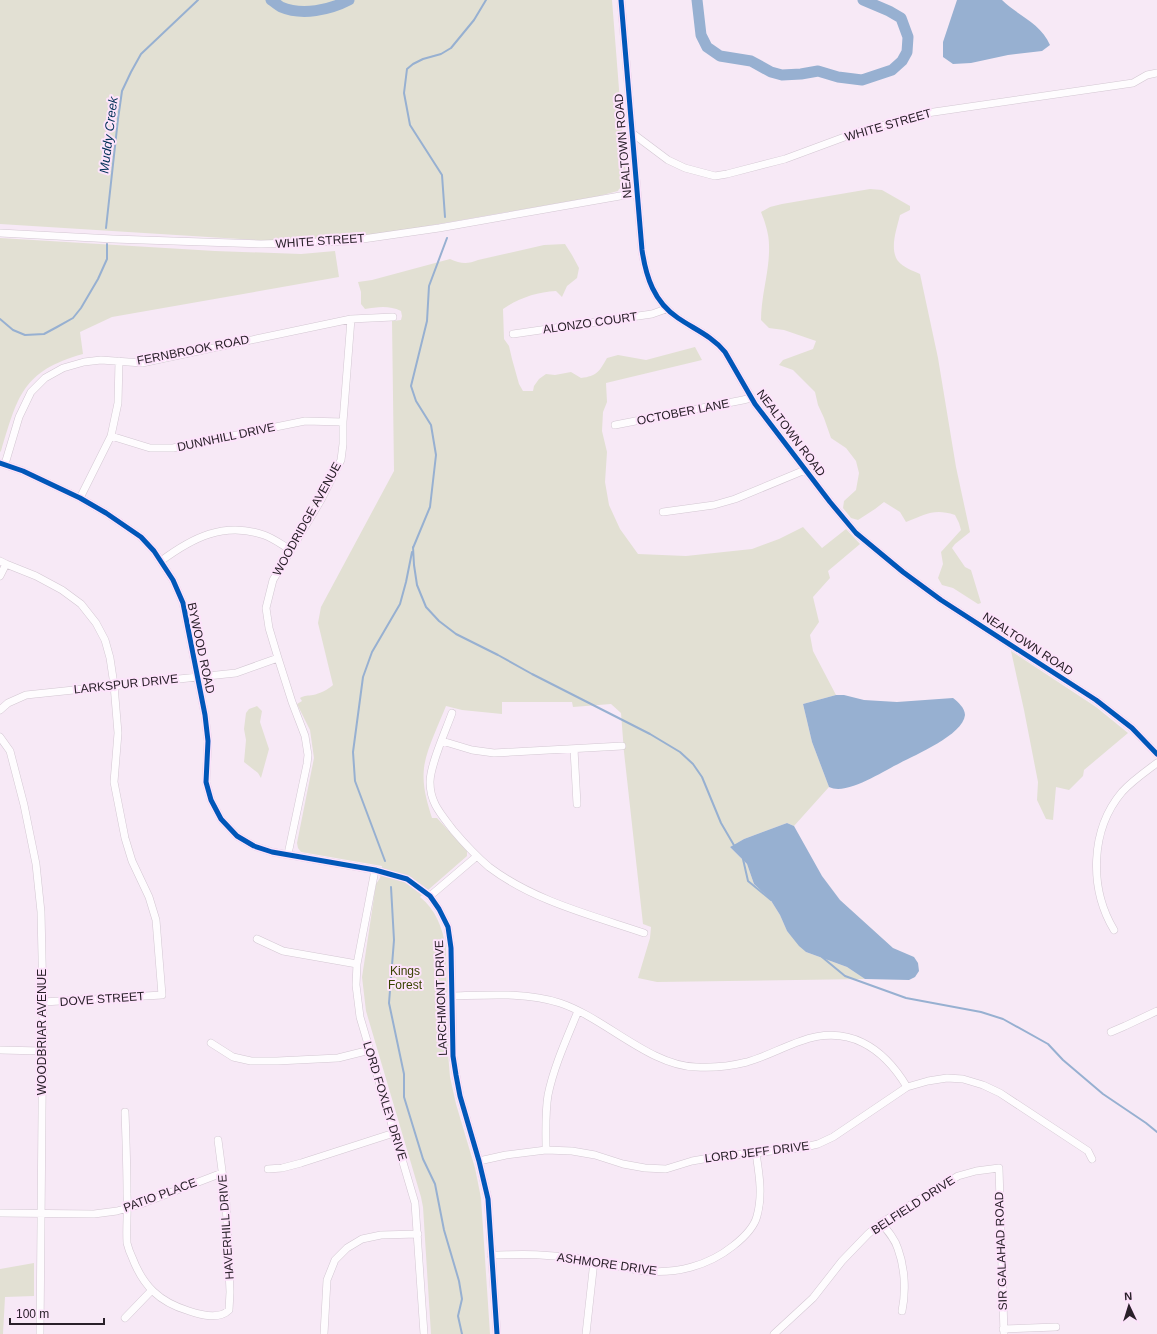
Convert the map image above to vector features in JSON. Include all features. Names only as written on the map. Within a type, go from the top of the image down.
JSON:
[{"type":"street","name":"NEALTOWN ROAD","points":[[621,0],[642,250],[646,272],[653,291],[666,309],[720,346],[725,352],[751,398],[831,504],[856,533],[941,600],[1096,700],[1132,728],[1157,754]]},
{"type":"street","name":"WHITE STREET","points":[[632,133],[668,160],[685,168],[715,176],[785,159],[858,132],[927,113],[1133,83],[1147,75],[1157,72]]},
{"type":"street","name":"WHITE STREET","points":[[0,232],[113,239],[261,244],[349,241],[439,228],[637,193]]},
{"type":"street","name":"ALONZO COURT","points":[[513,334],[652,314],[666,309]]},
{"type":"street","name":"FERNBROOK ROAD","points":[[2,464],[19,417],[31,392],[45,378],[63,368],[84,362],[102,360],[142,363],[351,319],[393,317]]},
{"type":"street","name":"WOODRIDGE AVENUE","points":[[288,854],[308,754],[305,736],[292,702],[269,628],[266,608],[273,580],[320,500],[341,460],[351,319]]},
{"type":"street","points":[[80,498],[111,436],[118,403],[119,361]]},
{"type":"street","name":"OCTOBER LANE","points":[[615,425],[751,398]]},
{"type":"street","name":"DUNNHILL DRIVE","points":[[111,436],[150,448],[173,448],[305,421],[343,422]]},
{"type":"street","name":"BYWOOD ROAD","points":[[2,464],[23,470],[80,498],[106,513],[141,537],[161,561],[173,580],[183,603],[205,715],[208,741],[207,767]]},
{"type":"street","points":[[663,512],[694,509],[735,499],[805,470]]},
{"type":"street","points":[[161,561],[180,547],[195,539],[217,532],[228,531],[250,531],[266,536],[291,550]]},
{"type":"street","points":[[0,576],[3,562],[36,576],[62,590],[80,604],[96,623],[105,640],[110,658],[114,685]]},
{"type":"street","name":"LARKSPUR DRIVE","points":[[0,710],[8,702],[26,695],[236,673],[278,658]]},
{"type":"street","name":"DOVE STREET","points":[[43,1002],[162,995],[156,920],[149,898],[132,861],[125,838],[114,782],[118,732],[114,685]]},
{"type":"street","points":[[452,713],[432,770],[430,782],[432,795],[436,809],[476,856],[505,878],[529,892],[644,933]]},
{"type":"street","name":"WOODBRIAR AVENUE","points":[[0,737],[10,751],[24,805],[36,864],[41,912],[43,1002],[40,1334]]},
{"type":"street","points":[[442,741],[472,750],[494,752],[622,746]]},
{"type":"street","points":[[574,749],[577,804]]},
{"type":"street","points":[[1114,930],[1101,900],[1097,868],[1097,848],[1100,832],[1122,792],[1157,763]]},
{"type":"street","name":"LARCHMONT DRIVE","points":[[207,767],[206,782],[211,800],[221,819],[237,836],[254,846],[272,852],[375,870],[407,879],[430,896],[448,927],[451,948],[453,1056],[460,1096],[480,1161],[488,1199],[497,1334]]},
{"type":"street","points":[[430,896],[476,856]]},
{"type":"street","name":"LORD FOXLEY DRIVE","points":[[375,870],[357,964],[356,985],[360,1017],[416,1203],[424,1334]]},
{"type":"street","points":[[257,940],[283,951],[357,964]]},
{"type":"street","points":[[452,996],[522,996],[549,1000],[592,1018],[652,1055],[670,1062],[695,1067],[719,1066],[747,1062],[802,1040],[824,1035],[839,1036],[867,1045],[879,1052],[898,1072],[907,1087]]},
{"type":"street","points":[[1111,1032],[1157,1010]]},
{"type":"street","points":[[546,1150],[548,1094],[578,1011]]},
{"type":"street","points":[[211,1043],[233,1057],[251,1061],[338,1058],[370,1050]]},
{"type":"street","points":[[0,1050],[42,1051]]},
{"type":"street","name":"LORD JEFF DRIVE","points":[[480,1161],[506,1155],[546,1150],[572,1151],[595,1155],[623,1164],[645,1168],[666,1169],[692,1161],[801,1148],[818,1144],[833,1137],[907,1087],[928,1081],[947,1078],[963,1079],[983,1085],[1000,1093],[1088,1151],[1092,1159]]},
{"type":"street","points":[[125,1318],[151,1291],[141,1278],[127,1244],[128,1208],[126,1112]]},
{"type":"street","points":[[268,1169],[282,1168],[301,1163],[394,1132]]},
{"type":"street","name":"HAVERHILL DRIVE","points":[[151,1291],[175,1307],[190,1312],[215,1316],[225,1314],[229,1310],[230,1292],[226,1201],[218,1140]]},
{"type":"street","name":"ASHMORE DRIVE","points":[[492,1255],[539,1255],[594,1261],[645,1271],[665,1272],[688,1269],[707,1263],[725,1253],[739,1242],[757,1218],[761,1192],[756,1153]]},
{"type":"street","name":"BELFIELD DRIVE","points":[[776,1334],[813,1298],[842,1261],[881,1223],[958,1176],[976,1171],[999,1168]]},
{"type":"street","name":"SIR GALAHAD ROAD","points":[[999,1168],[1004,1332]]},
{"type":"street","name":"PATIO PLACE","points":[[0,1213],[94,1214],[128,1208],[222,1173]]},
{"type":"street","points":[[881,1223],[892,1236],[898,1249],[903,1270],[905,1299],[902,1311]]},
{"type":"street","points":[[324,1334],[327,1280],[335,1260],[347,1248],[362,1239],[381,1235],[418,1234]]},
{"type":"street","points":[[586,1334],[594,1261]]},
{"type":"street","points":[[1004,1332],[1056,1327]]},
{"type":"green space","points":[[0,0],[612,0],[626,178],[623,187],[618,191],[599,196],[362,237],[337,239],[273,241],[0,224]]},
{"type":"green space","points":[[870,189],[882,190],[910,206],[910,210],[900,215],[894,238],[894,251],[895,256],[900,263],[908,269],[920,274],[938,358],[956,467],[970,532],[952,548],[965,567],[971,570],[981,603],[978,604],[953,588],[942,585],[938,578],[943,564],[941,552],[961,530],[955,515],[935,512],[906,522],[900,512],[884,502],[858,520],[851,518],[843,508],[844,501],[856,490],[859,473],[856,461],[846,448],[831,438],[818,405],[815,392],[793,370],[779,365],[783,360],[813,349],[816,341],[784,330],[769,328],[761,320],[769,245],[761,212],[770,207],[782,204]]},
{"type":"green space","points":[[0,238],[215,251],[301,254],[335,251],[339,277],[112,317],[80,332],[83,354],[63,361],[47,369],[35,378],[26,388],[12,415],[0,452]]},
{"type":"green space","name":"Kings Forest","points":[[565,244],[579,268],[577,278],[567,286],[562,297],[556,291],[542,293],[528,296],[503,309],[504,339],[509,346],[519,384],[523,391],[533,391],[534,386],[539,379],[546,374],[555,375],[571,372],[581,378],[591,376],[599,370],[607,358],[618,355],[646,360],[695,347],[702,360],[606,383],[607,402],[603,412],[602,431],[607,452],[605,482],[609,505],[620,529],[638,554],[686,556],[752,549],[779,539],[803,527],[822,548],[846,529],[860,544],[828,571],[830,578],[813,597],[819,622],[810,635],[813,651],[836,695],[803,704],[812,742],[829,787],[794,826],[787,823],[744,839],[730,847],[747,864],[754,884],[770,899],[780,915],[787,931],[806,952],[847,967],[865,979],[657,982],[638,978],[650,938],[651,927],[643,924],[621,713],[611,704],[573,707],[572,702],[502,702],[502,714],[462,710],[446,706],[425,761],[424,788],[432,818],[437,818],[467,851],[467,856],[420,897],[426,902],[438,920],[446,948],[448,1053],[450,1077],[456,1104],[475,1168],[481,1198],[490,1334],[431,1334],[423,1207],[366,1011],[362,977],[376,884],[380,878],[382,866],[301,852],[298,848],[297,843],[314,758],[310,730],[297,704],[302,701],[300,698],[318,694],[333,685],[318,623],[321,607],[394,471],[392,321],[401,320],[402,316],[401,311],[388,307],[365,309],[361,304],[361,292],[358,282],[372,280],[450,259],[461,263],[468,263],[544,245]]},
{"type":"green space","points":[[1011,651],[1096,707],[1128,733],[1084,770],[1083,776],[1069,790],[1056,787],[1053,820],[1046,819],[1037,800],[1038,782]]},
{"type":"green space","points":[[257,706],[262,711],[260,722],[269,749],[261,778],[258,773],[244,762],[246,740],[244,729],[246,713],[249,709]]},
{"type":"green space","points":[[34,1263],[34,1296],[5,1297],[3,1334],[0,1334],[0,1269]]},
{"type":"water","points":[[957,0],[1002,0],[1035,25],[1046,37],[1050,45],[1042,51],[1008,55],[971,63],[953,64],[943,57],[943,42]]},
{"type":"water","points":[[836,695],[844,695],[864,700],[897,702],[953,698],[963,708],[965,715],[956,730],[948,737],[927,750],[865,781],[845,788],[837,789],[829,787],[812,742],[803,704]]},
{"type":"water","points":[[787,823],[794,826],[822,876],[840,900],[893,948],[914,957],[918,963],[919,971],[915,977],[909,980],[865,979],[847,967],[806,952],[799,946],[787,931],[780,915],[770,899],[754,884],[747,864],[730,847],[744,839]]},
{"type":"waterway","name":"Muddy Creek","points":[[106,228],[122,91],[141,54],[198,0]]},
{"type":"waterway","points":[[271,0],[281,7],[298,11],[316,11],[333,7],[349,0]]},
{"type":"waterway","points":[[445,217],[442,175],[410,125],[404,93],[407,69],[423,59],[441,54],[451,48],[474,20],[486,0]]},
{"type":"waterway","points":[[697,0],[701,35],[707,47],[720,56],[751,61],[771,72],[782,75],[818,71],[838,77],[862,80],[892,70],[902,61],[907,52],[908,37],[901,18],[863,0]]},
{"type":"waterway","points":[[413,548],[430,507],[436,455],[431,425],[416,401],[411,386],[427,321],[429,286],[447,238]]},
{"type":"waterway","name":"Muddy Creek","points":[[0,319],[13,330],[25,335],[44,334],[73,318],[81,308],[98,279],[107,259],[107,244]]},
{"type":"waterway","points":[[413,547],[417,585],[426,607],[439,621],[456,634],[650,734],[680,752],[693,764],[702,777],[721,823],[735,847]]},
{"type":"waterway","points":[[385,861],[355,781],[353,752],[363,677],[372,652],[400,604],[412,552]]},
{"type":"waterway","points":[[743,859],[748,881],[771,900]]},
{"type":"waterway","points":[[391,887],[394,940],[389,1003],[404,1074],[404,1097],[423,1159],[435,1184],[444,1230],[459,1281],[462,1299],[458,1316],[462,1334]]},
{"type":"waterway","points":[[822,957],[845,976],[906,998],[981,1012],[1003,1019],[1048,1044],[1063,1060],[1103,1094],[1157,1132]]},
{"type":"cycle path","points":[[621,0],[642,250],[646,270],[652,288],[657,297],[670,312],[709,337],[720,346],[755,404],[830,502],[856,533],[903,572],[941,600],[1096,700],[1132,728],[1157,754]]},
{"type":"cycle path","points":[[0,463],[23,471],[80,498],[106,513],[141,537],[154,551],[173,580],[183,603],[205,715],[208,741],[206,782],[211,800],[221,819],[237,836],[254,846],[272,852],[375,870],[407,879],[430,896],[439,909],[448,927],[451,948],[453,1056],[456,1075],[460,1096],[479,1161],[488,1199],[497,1334]]}]
